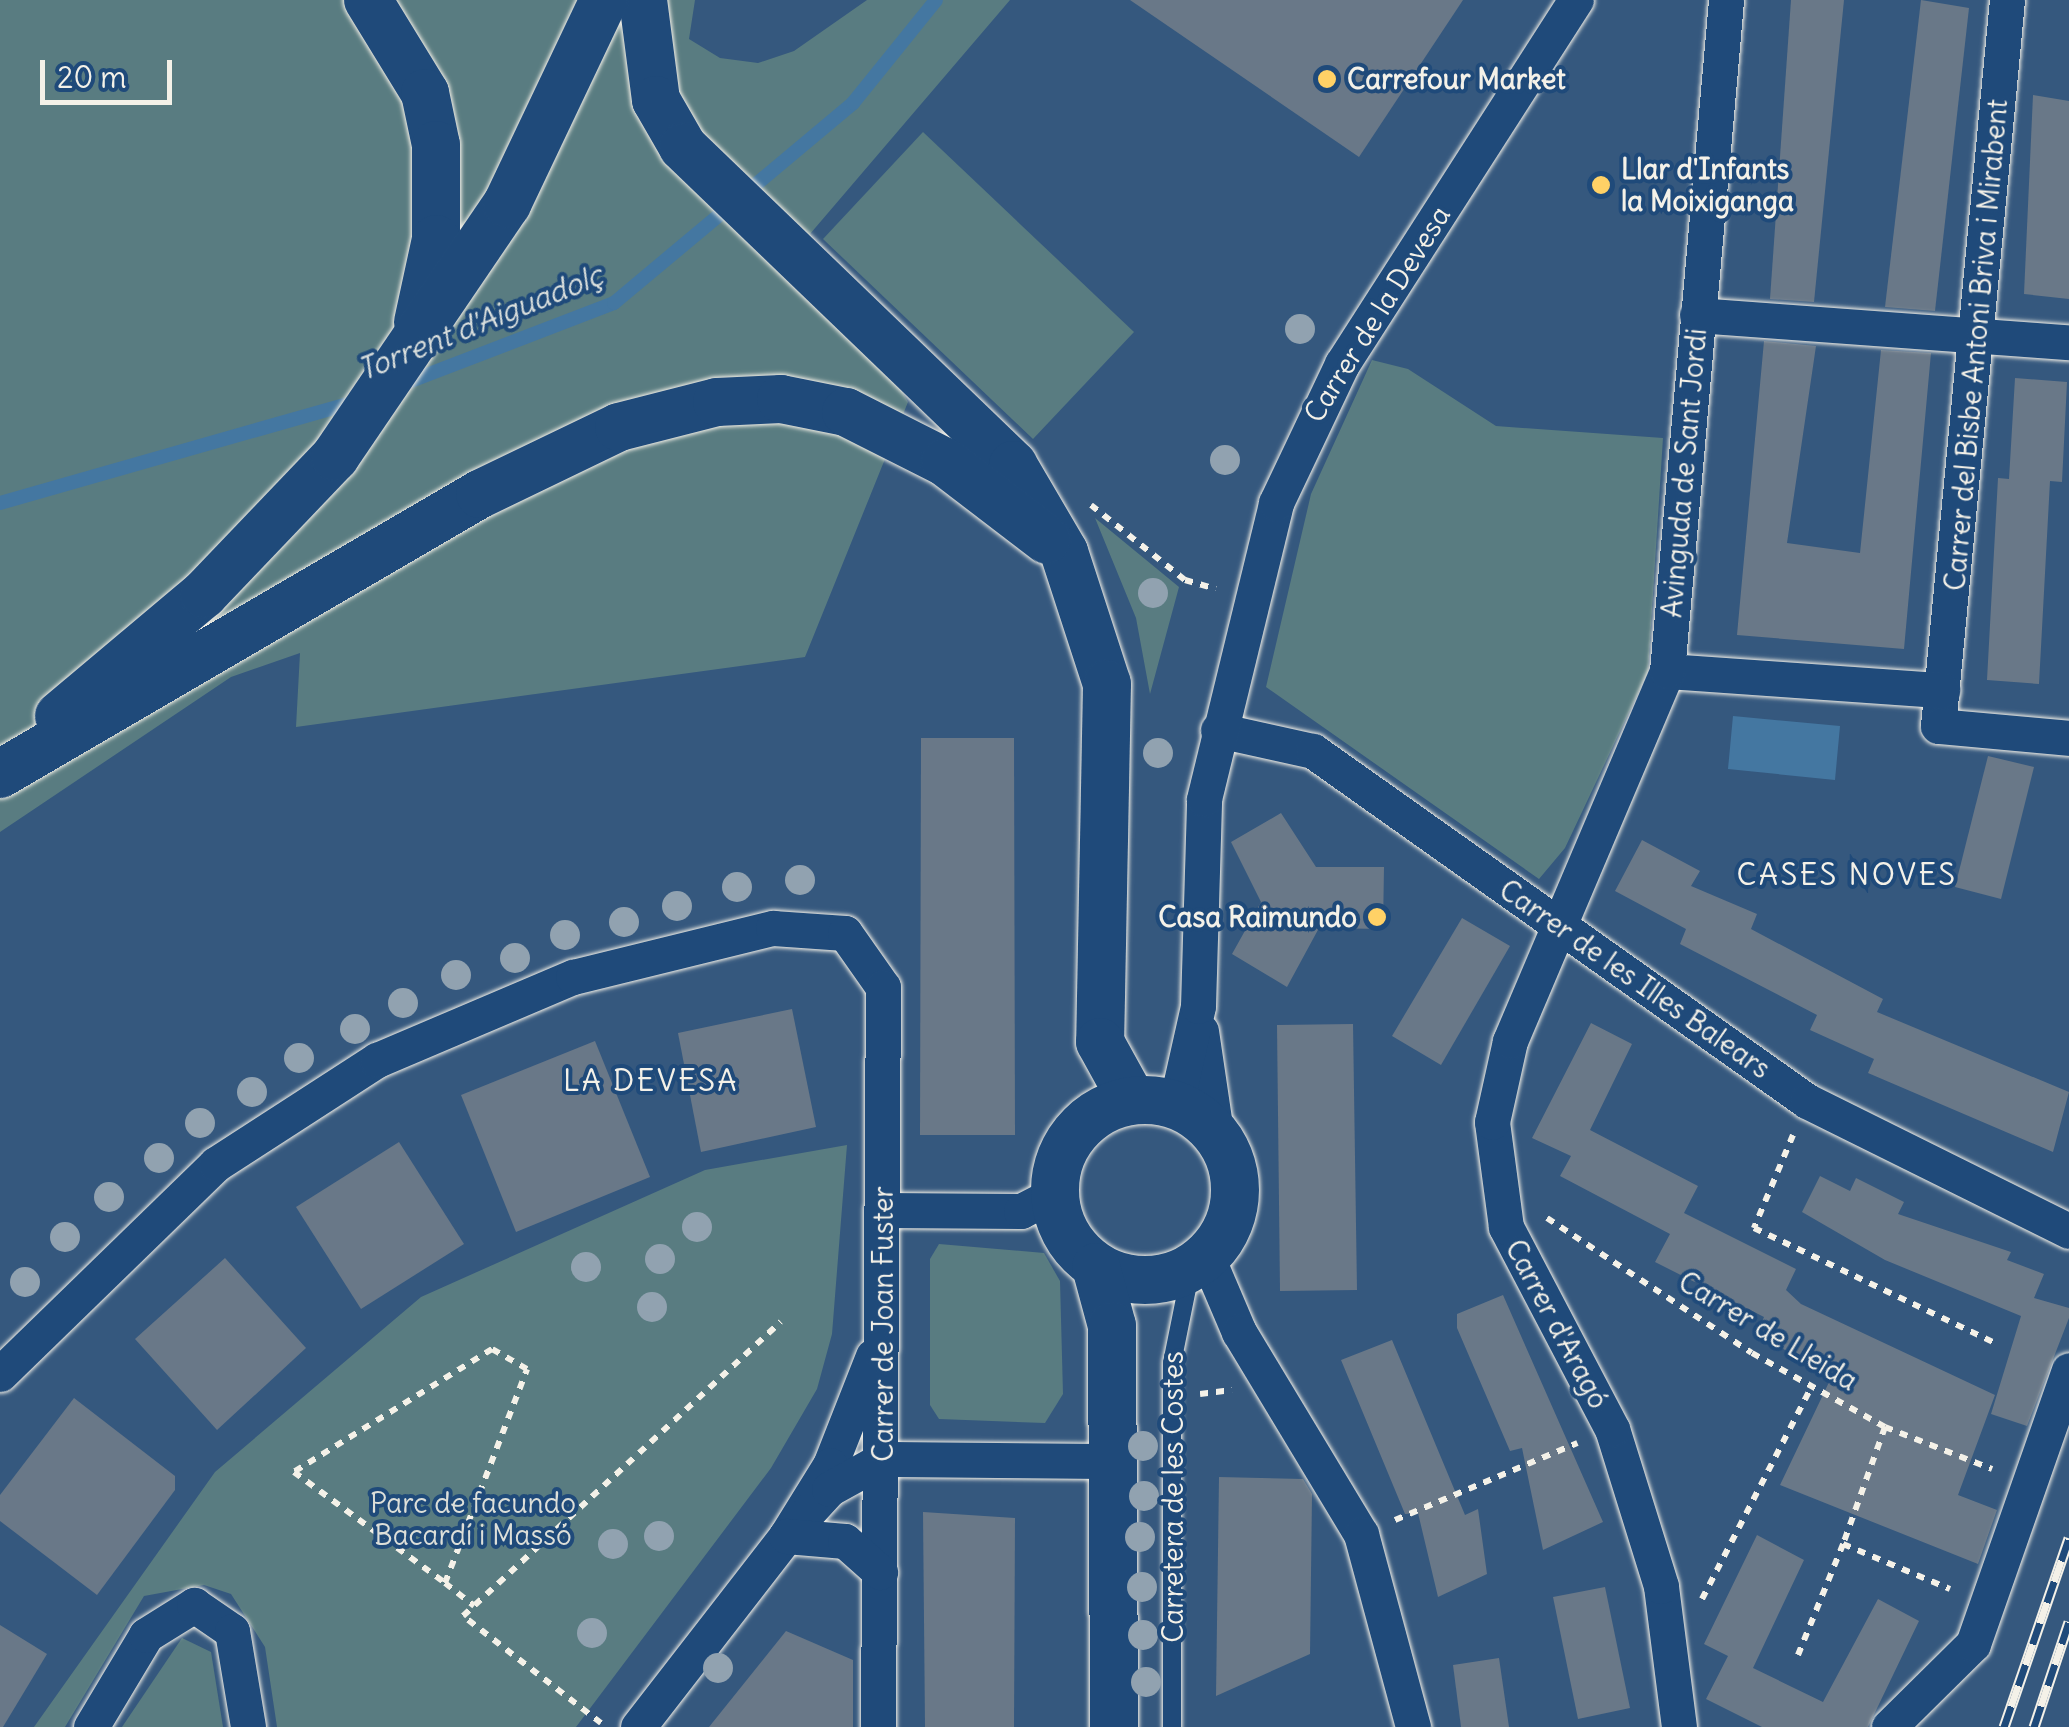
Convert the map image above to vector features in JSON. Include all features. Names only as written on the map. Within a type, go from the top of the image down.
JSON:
[{"type":"main road","points":[[368,0],[425,93],[436,145],[436,240],[406,363]]},
{"type":"main road","points":[[0,760],[204,594],[335,457],[406,363],[546,132],[604,0]]},
{"type":"main road","points":[[644,0],[656,100],[712,174],[1014,465],[1064,552],[1107,684],[1100,1005],[1107,1066],[1154,1102],[1216,1133],[1236,1183],[1224,1235],[1181,1269],[1096,1267],[1066,1236],[1054,1194],[1077,1130],[1100,1005]]},
{"type":"main road","points":[[0,774],[480,494],[618,427],[717,402],[780,399],[904,437],[1064,552]]},
{"type":"main road","points":[[1077,1130],[1154,1102]]},
{"type":"main road","name":"Carretera de les Costes","points":[[1096,1267],[1113,1368],[1110,1461],[1114,1727]]},
{"type":"main road","name":"Carretera de les Costes","points":[[1113,1368],[1181,1269]]},
{"type":"street","name":"Carrer de la Devesa","points":[[1198,1006],[1201,821],[1250,597],[1301,434],[1576,0]]},
{"type":"street","name":"Avinguda de Sant Jordi","points":[[1557,925],[1667,671],[1726,0]]},
{"type":"street","name":"Carrer del Bisbe Antoni Briva i Mirabent","points":[[1942,690],[2008,0]]},
{"type":"street","points":[[1697,315],[1978,339],[2069,342]]},
{"type":"street","points":[[1667,671],[1942,690],[1938,726],[2069,738]]},
{"type":"street","name":"Carrer de les Illes Balears","points":[[1220,722],[1313,751],[1807,1102],[2066,1227]]},
{"type":"street","name":"Carrer d'Aragó","points":[[1557,925],[1498,1075],[1496,1184],[1506,1227],[1612,1428],[1672,1652],[1679,1727]]},
{"type":"street","name":"Carrer de Joan Fuster","points":[[0,1374],[216,1164],[377,1060],[573,977],[774,928],[845,933],[883,988],[884,1322],[878,1727]]},
{"type":"street","points":[[1154,1102],[1198,1006]]},
{"type":"street","points":[[1198,1006],[1216,1133]]},
{"type":"street","points":[[884,1210],[1021,1212],[1054,1194]]},
{"type":"street","points":[[1181,1269],[1239,1332],[1362,1534],[1413,1727]]},
{"type":"street","points":[[786,1536],[830,1465],[884,1322]]},
{"type":"street","points":[[1889,1727],[1948,1678],[1988,1605],[2069,1370]]},
{"type":"street","points":[[638,1727],[786,1536],[829,1489],[882,1459],[1110,1461]]},
{"type":"street","points":[[786,1536],[845,1541],[880,1572]]},
{"type":"street","points":[[91,1727],[146,1635],[194,1605],[232,1631],[248,1727]]},
{"type":"lane","name":"Carretera de les Costes","points":[[1172,1727],[1172,1363],[1181,1269]]},
{"type":"path","points":[[1078,494],[1185,580],[1250,597]]},
{"type":"path","points":[[1807,1102],[1754,1228],[1993,1342]]},
{"type":"path","name":"Carrer de Lleida","points":[[1496,1184],[1812,1386],[1886,1427],[2032,1486]]},
{"type":"path","points":[[606,1727],[463,1616],[782,1322]]},
{"type":"path","points":[[444,1584],[526,1369],[492,1349],[294,1472],[444,1584],[474,1606]]},
{"type":"path","points":[[1672,1652],[1812,1386]]},
{"type":"path","points":[[1798,1655],[1886,1427]]},
{"type":"path","points":[[1362,1534],[1612,1428]]},
{"type":"path","points":[[1843,1544],[1988,1605]]},
{"type":"green space","points":[[0,0],[695,0],[689,39],[720,58],[758,63],[794,51],[867,0],[1010,0],[810,234],[908,402],[805,657],[296,727],[300,653],[231,677],[0,832]]},
{"type":"green space","points":[[923,132],[1134,332],[1033,439],[823,239]]},
{"type":"green space","points":[[1372,360],[1408,369],[1496,426],[1663,438],[1648,672],[1565,848],[1539,879],[1266,687],[1311,494]]},
{"type":"green space","points":[[1095,518],[1179,587],[1150,694],[1136,618]]},
{"type":"green space","name":"Parc de facundo Bacardí i Massó","points":[[847,1145],[832,1334],[817,1389],[771,1468],[576,1727],[277,1727],[265,1647],[231,1594],[204,1585],[144,1596],[65,1727],[34,1727],[215,1472],[421,1297],[705,1170]]},
{"type":"green space","points":[[939,1244],[1044,1253],[1060,1281],[1063,1394],[1045,1423],[939,1419],[930,1405],[930,1259]]},
{"type":"green space","points":[[182,1638],[211,1652],[223,1727],[122,1727]]},
{"type":"water","points":[[1733,716],[1840,726],[1835,780],[1728,769]]},
{"type":"building","name":"Carrefour Market","points":[[1130,0],[1463,0],[1359,157]]},
{"type":"building","points":[[1791,0],[1844,0],[1814,302],[1770,299]]},
{"type":"building","points":[[1921,0],[1969,8],[1935,311],[1885,307]]},
{"type":"building","points":[[2033,95],[2069,101],[2069,299],[2024,294]]},
{"type":"building","points":[[1764,341],[1816,346],[1787,543],[1860,553],[1881,350],[1931,353],[1904,649],[1737,635]]},
{"type":"building","points":[[2015,378],[2067,382],[2062,482],[2050,481],[2039,684],[1987,680],[1998,478],[2009,479]]},
{"type":"building","points":[[921,738],[1014,738],[1015,1135],[920,1135]]},
{"type":"building","points":[[1988,756],[2034,767],[2001,899],[1955,887]]},
{"type":"building","points":[[1281,813],[1316,867],[1384,867],[1383,929],[1319,928],[1287,987],[1232,954],[1261,902],[1231,842]]},
{"type":"building","points":[[1642,840],[1700,871],[1691,886],[1757,914],[1751,929],[1883,999],[1877,1012],[2069,1092],[2053,1152],[1868,1073],[1874,1059],[1810,1030],[1817,1015],[1680,944],[1686,929],[1615,891]]},
{"type":"building","points":[[1462,918],[1510,946],[1441,1065],[1392,1036]]},
{"type":"building","points":[[792,1009],[816,1127],[701,1152],[678,1033]]},
{"type":"building","points":[[1591,1023],[1632,1044],[1590,1130],[1698,1186],[1684,1213],[1796,1269],[1786,1290],[1801,1304],[1995,1395],[1958,1495],[1997,1510],[1978,1564],[1780,1485],[1831,1378],[1757,1333],[1764,1317],[1655,1262],[1670,1234],[1560,1176],[1571,1156],[1532,1138]]},
{"type":"building","points":[[1353,1024],[1357,1290],[1280,1291],[1277,1025]]},
{"type":"building","points":[[595,1041],[650,1177],[516,1232],[461,1095]]},
{"type":"building","points":[[399,1142],[464,1244],[361,1309],[296,1207]]},
{"type":"building","points":[[1820,1176],[1850,1191],[1856,1178],[1904,1202],[1898,1214],[2011,1252],[2007,1260],[2044,1274],[2034,1298],[2069,1308],[2069,1318],[2027,1426],[1991,1414],[2021,1316],[1885,1260],[1802,1212]]},
{"type":"building","points":[[225,1258],[306,1348],[217,1430],[135,1339]]},
{"type":"building","points":[[1503,1295],[1603,1522],[1543,1550],[1522,1448],[1510,1451],[1457,1328],[1457,1314]]},
{"type":"building","points":[[1392,1340],[1465,1515],[1478,1509],[1487,1574],[1438,1597],[1418,1513],[1405,1514],[1341,1360]]},
{"type":"building","points":[[74,1398],[175,1476],[175,1490],[97,1595],[0,1521],[0,1495]]},
{"type":"building","points":[[1219,1477],[1303,1479],[1312,1494],[1310,1654],[1216,1696]]},
{"type":"building","points":[[923,1512],[1015,1518],[1014,1727],[925,1727]]},
{"type":"building","points":[[1757,1535],[1804,1560],[1753,1668],[1823,1702],[1878,1599],[1919,1621],[1868,1727],[1762,1727],[1706,1699],[1728,1656],[1704,1644]]},
{"type":"building","points":[[1605,1587],[1630,1708],[1578,1719],[1553,1597]]},
{"type":"building","points":[[0,1625],[47,1654],[3,1727],[0,1727]]},
{"type":"building","points":[[786,1631],[853,1660],[853,1727],[709,1727]]},
{"type":"building","points":[[1499,1658],[1509,1727],[1461,1727],[1453,1665]]},
{"type":"waterway","name":"Torrent d'Aiguadolç","points":[[403,384],[614,303],[853,103],[936,0]]},
{"type":"waterway","name":"Torrent d'Aiguadolç","points":[[0,503],[355,402]]},
{"type":"railway","points":[[2004,1727],[2069,1538]]},
{"type":"railway","points":[[2034,1727],[2069,1622]]},
{"type":"place","name":"Carrefour Market","points":[[1327,79]]},
{"type":"place","name":"Llar d'Infants la Moixiganga","points":[[1601,185]]},
{"type":"place","name":"Casa Raimundo","points":[[1377,917]]},
{"type":"district","name":"CASES NOVES","points":[[1847,874]]},
{"type":"district","name":"LA DEVESA","points":[[651,1080]]}]
